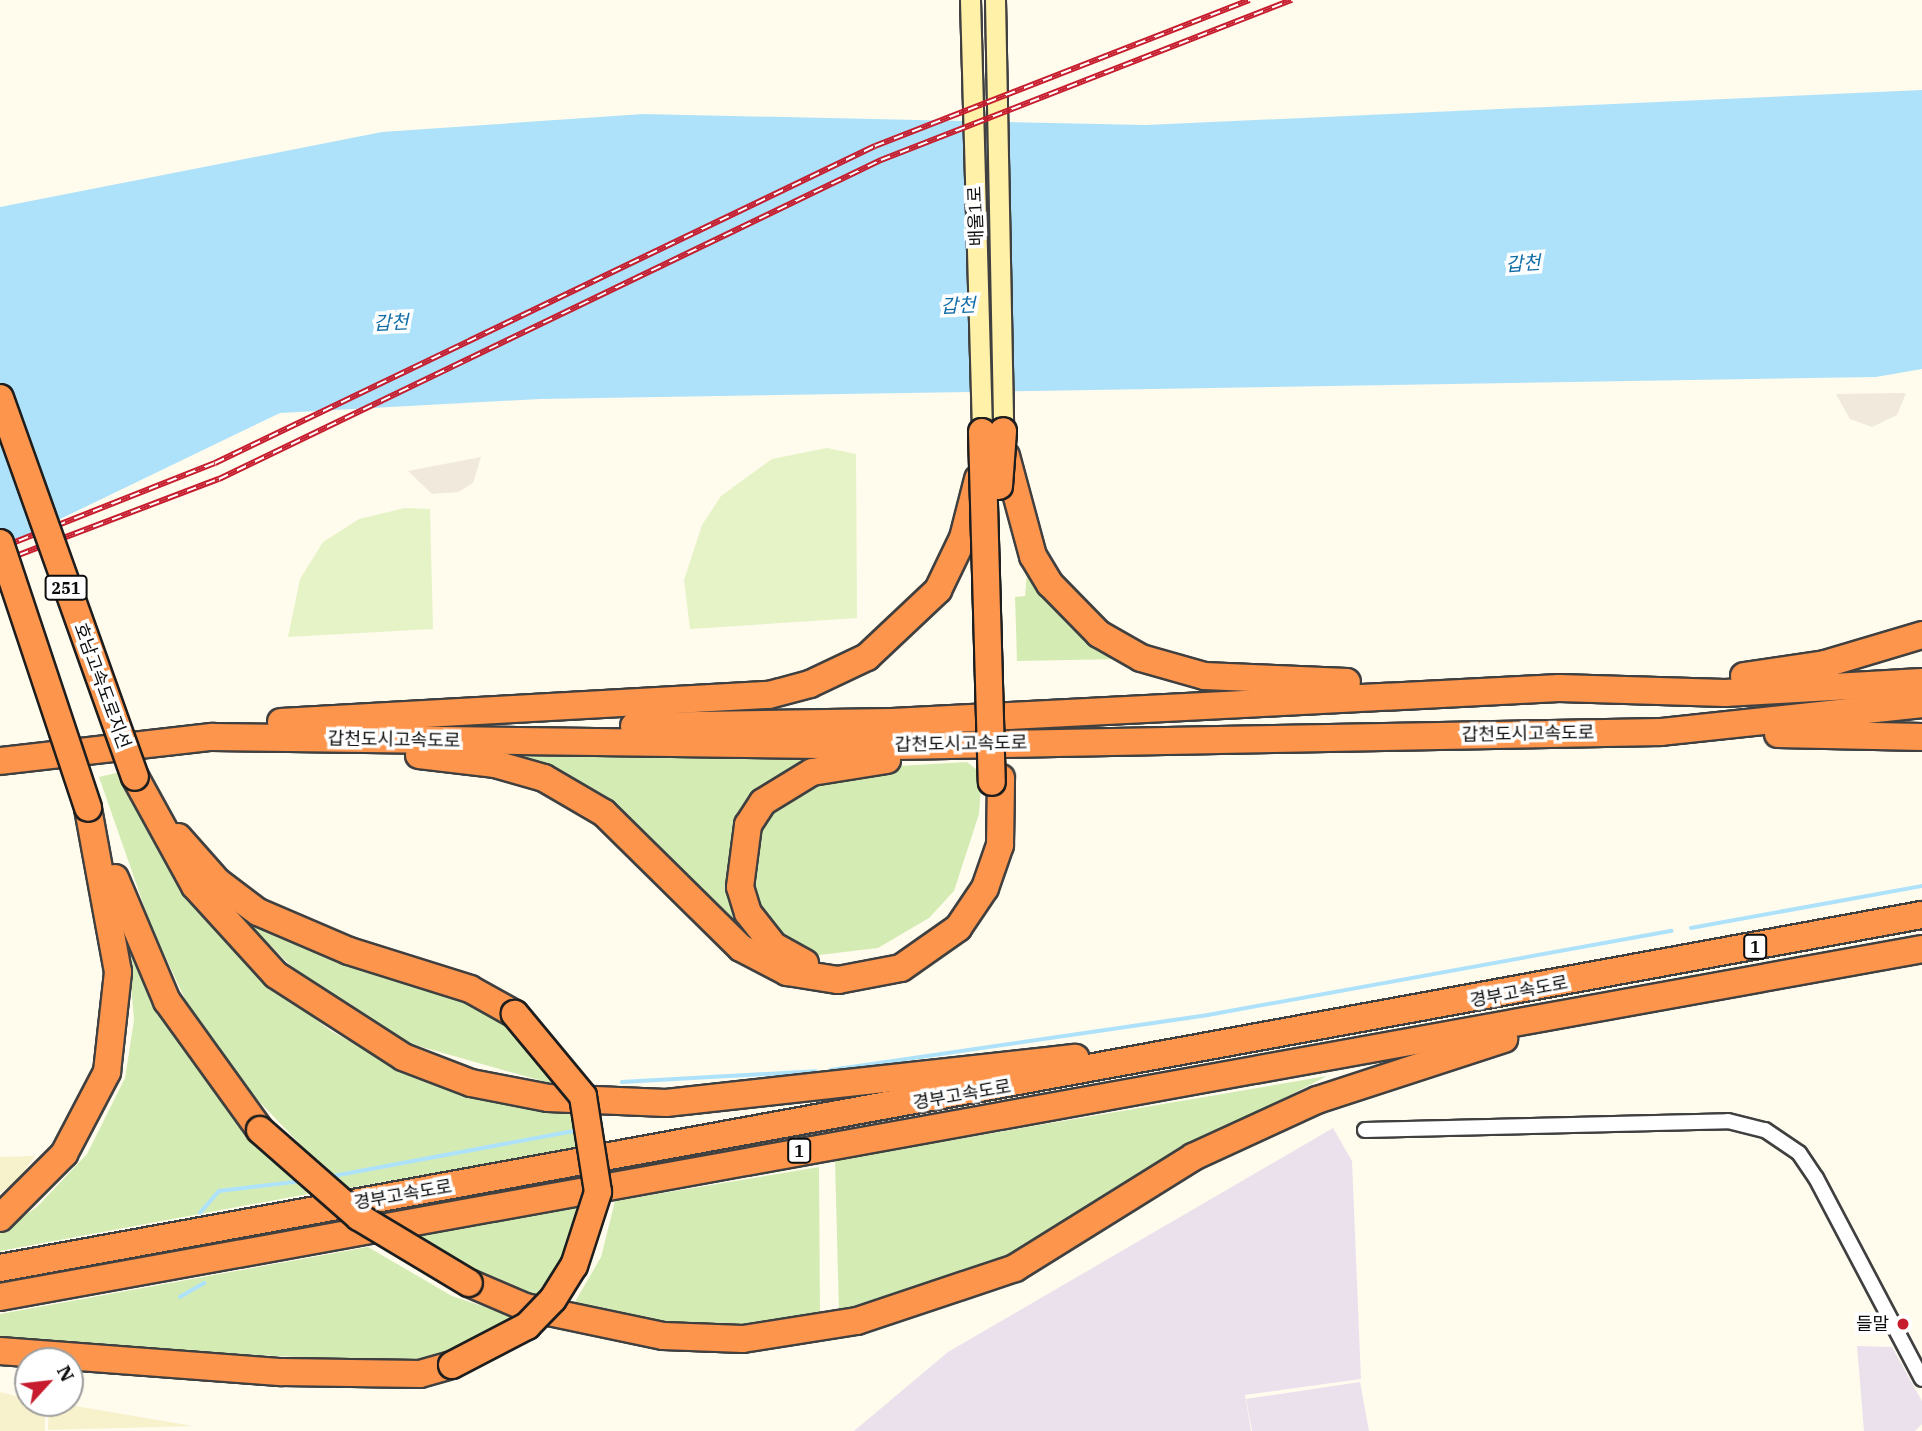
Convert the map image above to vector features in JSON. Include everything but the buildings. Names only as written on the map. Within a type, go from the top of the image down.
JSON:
[{"type":"highway","name":"호남고속도로지선","points":[[0,398],[135,777]]},
{"type":"highway","points":[[993,431],[1018,517],[1050,584],[1100,634],[1172,670],[1240,680],[1479,681],[1559,688]]},
{"type":"highway","points":[[281,722],[725,697],[810,684],[867,657],[901,630],[938,590],[963,538],[993,431]]},
{"type":"highway","points":[[324,739],[495,764],[544,778],[626,832],[741,948],[811,979],[861,978],[901,968],[958,928],[985,888],[1000,845],[993,431]]},
{"type":"highway","name":"251","points":[[0,543],[88,807]]},
{"type":"highway","points":[[1628,688],[1783,673],[1922,635]]},
{"type":"highway","name":"갑천도시고속도로","points":[[0,746],[281,722],[892,722],[1559,688],[1814,691],[1922,682]]},
{"type":"highway","name":"갑천도시고속도로","points":[[0,761],[212,737],[883,746],[1661,732],[1922,704]]},
{"type":"highway","points":[[1661,732],[1922,737]]},
{"type":"highway","points":[[997,780],[980,869],[961,907],[931,937],[896,957],[837,968],[794,959],[758,930],[740,887],[740,855],[748,825],[784,786],[812,772],[859,763],[1129,740]]},
{"type":"highway","points":[[0,1351],[282,1372],[420,1374],[452,1365],[527,1326],[553,1299],[574,1266],[598,1192],[583,1096],[515,1014],[470,989],[349,951],[258,912],[210,873],[135,777]]},
{"type":"highway","points":[[135,777],[195,886],[276,975],[403,1057],[471,1083],[548,1098],[666,1103],[1265,1040]]},
{"type":"highway","points":[[88,807],[167,1001],[195,1048],[260,1130],[359,1217],[469,1283],[525,1307],[663,1336],[743,1339],[857,1321],[1015,1268],[1193,1157],[1317,1100],[1598,1008]]},
{"type":"highway","points":[[0,1218],[64,1154],[107,1072],[118,972],[88,807]]},
{"type":"highway","name":"경부고속도로","points":[[0,1268],[1265,1040],[1922,915]]},
{"type":"highway","name":"경부고속도로","points":[[0,1297],[1922,949]]},
{"type":"main road","name":"배울1로","points":[[970,0],[993,431]]},
{"type":"main road","name":"배울1로","points":[[993,431],[995,1]]},
{"type":"street","points":[[1365,1130],[1728,1121],[1765,1130],[1799,1153],[1816,1178],[1922,1379]]},
{"type":"shaded area","points":[[1906,393],[1897,415],[1872,427],[1850,419],[1836,394]]},
{"type":"shaded area","points":[[481,457],[473,483],[458,492],[432,494],[408,471]]},
{"type":"shaded area","points":[[1333,1128],[1352,1161],[1361,1379],[1245,1395],[1251,1431],[854,1431],[948,1352]]},
{"type":"shaded area","points":[[35,1156],[16,1182],[0,1193],[0,1157]]},
{"type":"shaded area","points":[[1857,1346],[1892,1347],[1922,1401],[1922,1424],[1915,1431],[1864,1431]]},
{"type":"shaded area","points":[[1360,1382],[1369,1431],[1252,1431],[1246,1399]]},
{"type":"shaded area","points":[[0,1392],[14,1396],[14,1417],[44,1417],[45,1431],[0,1431]]},
{"type":"shaded area","points":[[84,1408],[193,1426],[48,1430],[48,1417],[84,1417]]},
{"type":"green space","points":[[827,448],[856,454],[857,618],[690,629],[684,580],[702,525],[721,496],[772,459]]},
{"type":"green space","points":[[405,508],[430,509],[433,629],[288,637],[300,579],[323,542],[359,519]]},
{"type":"green space","points":[[1028,562],[1122,659],[1017,661],[1015,597],[1025,596]]},
{"type":"green space","points":[[488,752],[831,759],[782,782],[739,854],[772,947],[746,939],[628,819]]},
{"type":"green space","points":[[967,762],[982,774],[979,814],[954,891],[929,918],[878,948],[819,955],[779,939],[752,906],[757,822],[785,791],[864,768]]},
{"type":"green space","points":[[120,772],[186,893],[226,943],[275,988],[331,1031],[399,1068],[486,1100],[580,1115],[590,1145],[343,1189],[230,1071],[191,1012],[151,926],[99,777]]},
{"type":"green space","points":[[218,893],[482,1009],[530,1042],[567,1088],[415,1045],[349,1010],[300,975]]},
{"type":"green space","points":[[127,937],[184,1048],[243,1127],[308,1194],[0,1251],[0,1232],[37,1207],[87,1154],[125,1078],[134,1020]]},
{"type":"green space","points":[[1327,1076],[1163,1161],[1011,1257],[945,1286],[839,1313],[835,1160]]},
{"type":"green space","points":[[819,1167],[820,1316],[719,1328],[627,1320],[572,1307],[601,1257],[615,1201]]},
{"type":"green space","points":[[586,1205],[577,1239],[542,1298],[473,1274],[408,1236]]},
{"type":"green space","points":[[368,1247],[452,1296],[518,1318],[474,1346],[407,1363],[0,1341],[0,1314]]},
{"type":"water","name":"갑천","points":[[1922,90],[1922,369],[1876,377],[540,399],[280,413],[0,548],[0,207],[382,132],[643,114],[1146,125]]},
{"type":"waterway","points":[[1691,928],[1922,886]]},
{"type":"waterway","points":[[831,1070],[1208,1015],[1671,931]]},
{"type":"waterway","points":[[622,1082],[816,1071]]},
{"type":"waterway","points":[[328,1177],[578,1130]]},
{"type":"waterway","points":[[200,1213],[219,1191],[303,1181]]},
{"type":"waterway","points":[[180,1297],[204,1283]]},
{"type":"railway","points":[[0,548],[215,463],[875,146],[1250,0]]},
{"type":"railway","points":[[0,562],[219,479],[881,160],[1292,0]]},
{"type":"place","name":"들말","points":[[1903,1324]]}]
